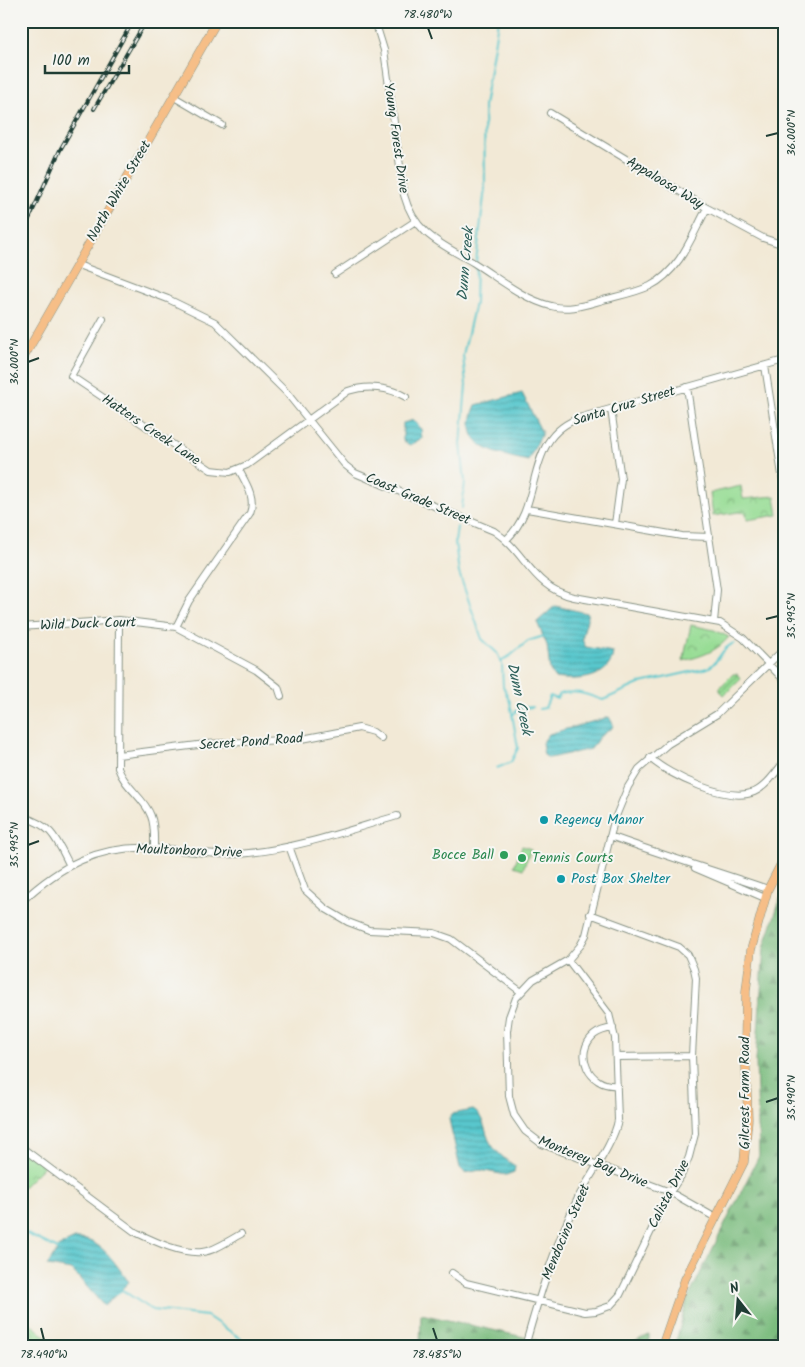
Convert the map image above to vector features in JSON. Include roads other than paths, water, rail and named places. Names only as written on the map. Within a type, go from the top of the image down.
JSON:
[{"type":"main road","name":"North White Street","points":[[23,358],[218,21]]},
{"type":"main road","name":"Gilcrest Farm Road","points":[[662,1346],[685,1279],[744,1162],[748,1118],[745,1068],[746,991],[751,950],[768,889],[784,858]]},
{"type":"street","name":"Young Forest Drive","points":[[375,21],[384,50],[404,195],[414,222],[436,241],[543,303],[558,308],[580,306],[645,288],[664,277],[681,256],[707,208]]},
{"type":"street","points":[[174,96],[222,125]]},
{"type":"street","name":"Appaloosa Way","points":[[550,114],[707,208],[763,238],[784,245]]},
{"type":"street","points":[[335,274],[414,222]]},
{"type":"street","name":"Coast Grade Street","points":[[78,264],[173,301],[216,322],[263,367],[310,419],[345,465],[355,473],[489,528],[506,540],[539,580],[558,593],[714,622],[734,630],[784,680]]},
{"type":"street","name":"Hatters Creek Lane","points":[[103,319],[71,376],[211,470],[221,472],[239,470]]},
{"type":"street","name":"Santa Cruz Street","points":[[506,540],[521,525],[527,509],[540,456],[549,438],[560,427],[575,419],[784,360]]},
{"type":"street","points":[[765,366],[784,488]]},
{"type":"street","points":[[176,628],[189,601],[253,506],[250,492],[239,470],[348,391],[360,387],[394,390],[406,397]]},
{"type":"street","points":[[687,387],[718,590],[714,622]]},
{"type":"street","points":[[611,409],[622,479],[615,524]]},
{"type":"street","points":[[527,509],[682,536],[710,537]]},
{"type":"street","points":[[119,620],[118,755],[122,778],[151,815],[154,826],[154,848]]},
{"type":"street","name":"Wild Duck Court","points":[[21,627],[119,620],[138,621],[176,628],[256,670],[278,687],[281,696]]},
{"type":"street","name":"Monterey Bay Drive","points":[[716,1218],[670,1192],[542,1144],[524,1131],[514,1115],[509,1096],[509,1017],[520,992],[533,980],[568,960],[580,946],[586,935],[610,836],[628,787],[650,758],[668,744],[710,719],[784,649]]},
{"type":"street","name":"Secret Pond Road","points":[[118,755],[206,744],[302,739],[359,728],[373,732],[381,738]]},
{"type":"street","points":[[650,758],[671,774],[738,796],[758,790],[784,762]]},
{"type":"street","points":[[21,816],[40,822],[50,830],[69,864]]},
{"type":"street","name":"Moultonboro Drive","points":[[21,902],[44,881],[69,864],[110,850],[154,848],[215,854],[248,853],[289,846],[397,816]]},
{"type":"street","points":[[610,836],[692,866],[712,877],[765,898]]},
{"type":"street","points":[[289,846],[305,890],[326,909],[348,922],[369,930],[434,933],[446,937],[459,944],[520,992]]},
{"type":"street","points":[[692,866],[708,869],[768,889]]},
{"type":"street","name":"Calista Drive","points":[[452,1273],[466,1283],[585,1312],[601,1310],[610,1306],[620,1295],[689,1157],[695,1134],[692,1056],[696,978],[694,968],[688,955],[671,943],[590,914]]},
{"type":"street","name":"Mendocino Street","points":[[526,1343],[558,1243],[596,1164],[616,1128],[616,1057],[613,1028],[609,1014],[568,960]]},
{"type":"street","points":[[613,1028],[602,1030],[591,1038],[586,1049],[586,1064],[595,1080],[603,1084],[616,1085]]},
{"type":"street","points":[[616,1057],[692,1056]]},
{"type":"street","points":[[21,1147],[135,1232],[154,1241],[202,1252],[241,1234]]},
{"type":"water","points":[[522,393],[542,433],[528,461],[492,451],[483,446],[476,440],[472,431],[471,420],[476,405]]},
{"type":"water","points":[[414,420],[421,429],[422,439],[410,445],[403,441],[403,423]]},
{"type":"water","points":[[555,606],[587,613],[583,635],[584,643],[586,647],[613,652],[611,661],[606,668],[591,677],[554,678],[550,670],[547,645],[537,622]]},
{"type":"water","points":[[609,717],[613,724],[612,728],[599,737],[591,749],[549,758],[544,755],[542,743],[549,734]]},
{"type":"water","points":[[473,1110],[480,1116],[493,1147],[515,1166],[514,1172],[506,1175],[480,1170],[465,1173],[460,1168],[449,1119],[452,1114]]},
{"type":"water","points":[[75,1239],[92,1242],[100,1247],[113,1260],[129,1282],[104,1306],[72,1270],[47,1266],[60,1246]]},
{"type":"waterway","name":"Dunn Creek","points":[[476,262],[485,188],[484,106],[498,21]]},
{"type":"waterway","name":"Dunn Creek","points":[[462,508],[465,482],[461,444],[466,385],[463,355],[475,303],[476,266]]},
{"type":"waterway","name":"Dunn Creek","points":[[457,527],[455,542],[459,573],[482,639],[497,653],[502,664],[503,686],[510,702],[518,748],[511,762],[497,768]]},
{"type":"waterway","points":[[502,662],[502,660],[528,641],[544,636]]},
{"type":"waterway","points":[[539,709],[545,708],[550,696],[557,699],[560,694],[577,692],[603,700],[641,683],[708,668],[726,648],[734,643]]},
{"type":"waterway","points":[[512,716],[519,708],[533,707]]},
{"type":"waterway","points":[[21,1231],[60,1250]]},
{"type":"waterway","points":[[115,1292],[116,1294],[122,1290],[152,1310],[207,1316],[252,1346]]},
{"type":"railway","points":[[21,237],[60,150],[133,21]]},
{"type":"railway","points":[[94,109],[146,21]]},
{"type":"place","name":"Regency Manor","points":[[544,820]]},
{"type":"place","name":"Bocce Ball","points":[[504,855]]},
{"type":"place","name":"Tennis Courts","points":[[522,858]]},
{"type":"place","name":"Post Box Shelter","points":[[561,879]]}]
